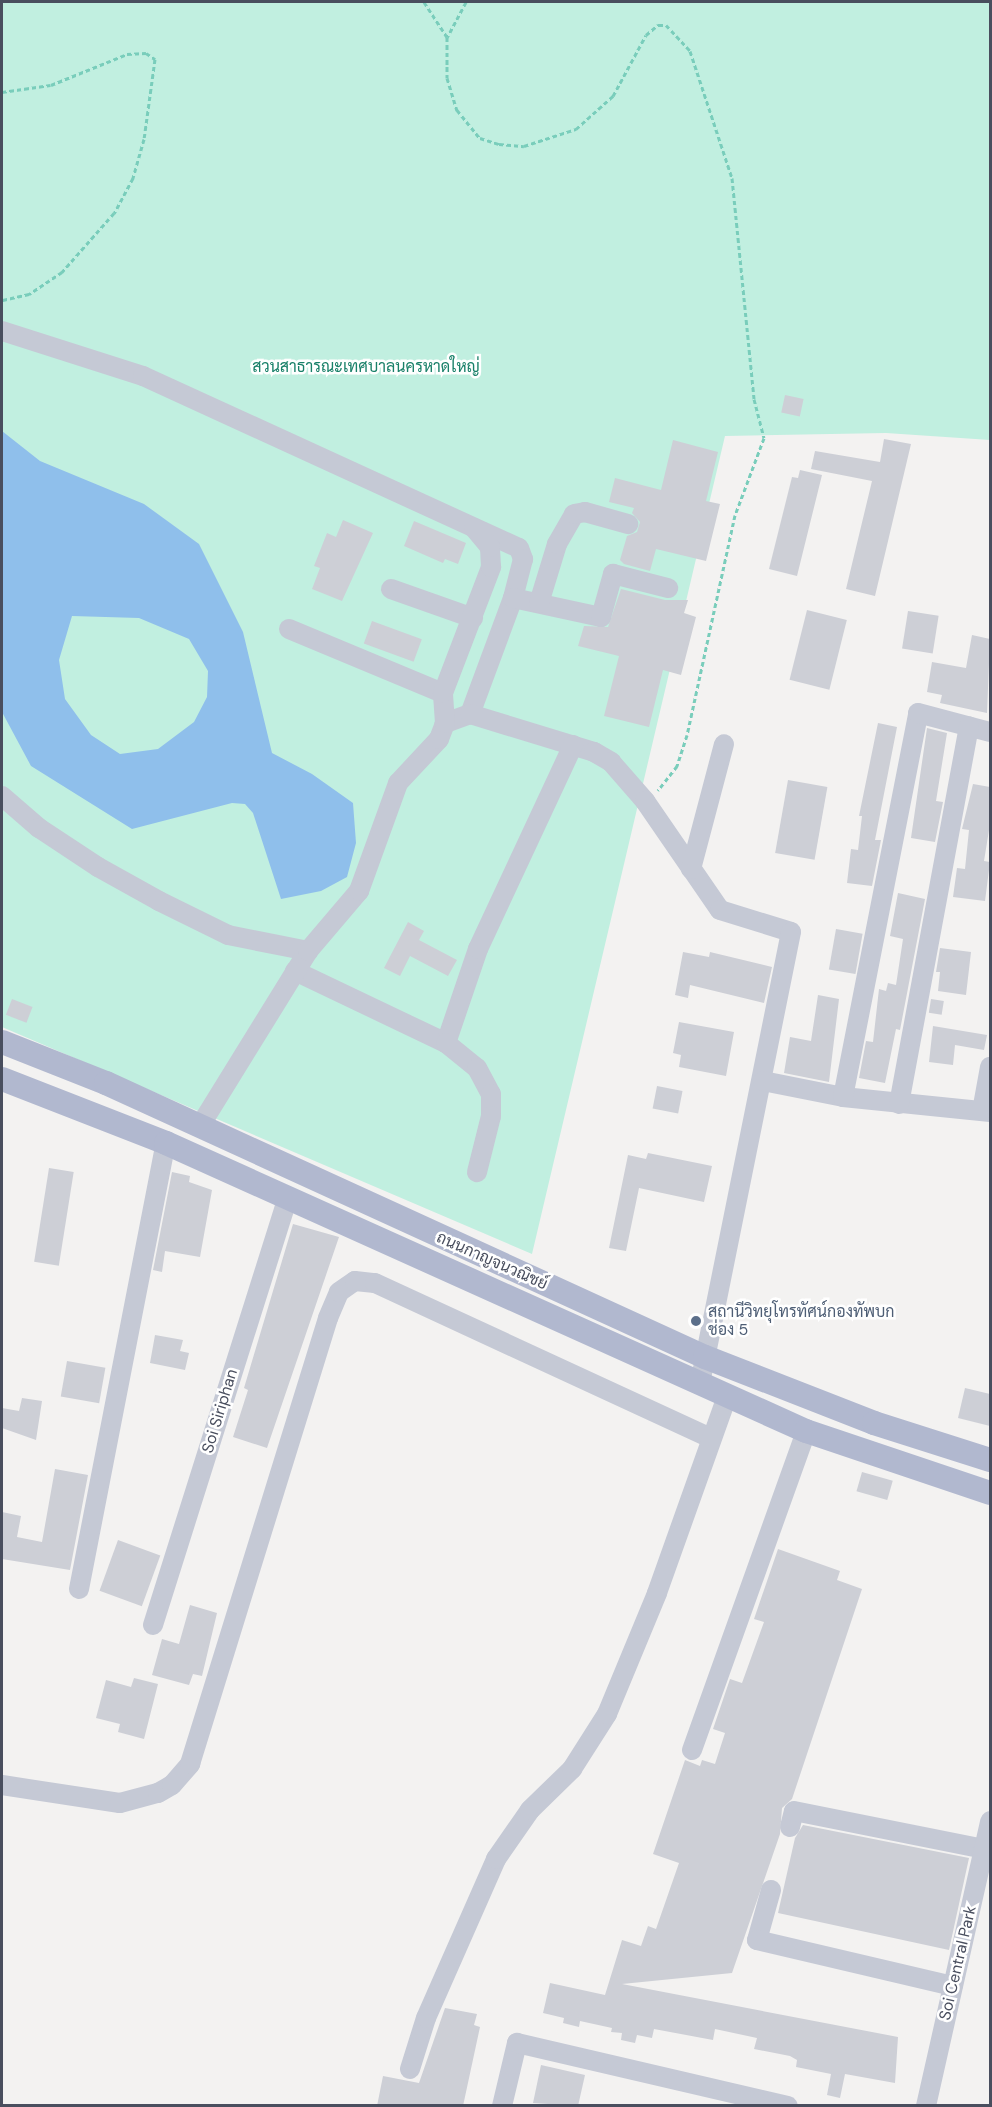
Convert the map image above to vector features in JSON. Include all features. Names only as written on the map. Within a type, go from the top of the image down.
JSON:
[{"type":"main road","name":"ถนนกาญจนวณิชย์","points":[[2,1042],[200,1126],[705,1357],[874,1423],[990,1460]]},
{"type":"main road","name":"ถนนกาญจนวณิชย์","points":[[2,1079],[166,1143],[806,1431],[990,1493]]},
{"type":"street","points":[[2,331],[143,376],[513,544],[521,551],[521,569],[513,598],[470,714]]},
{"type":"street","points":[[539,603],[557,544],[574,514],[585,512],[627,524]]},
{"type":"street","points":[[200,1126],[295,970],[308,951],[359,891],[398,783],[439,739],[445,723],[443,693],[473,618],[492,557],[490,547],[474,528]]},
{"type":"street","points":[[513,598],[601,616],[613,573],[668,588]]},
{"type":"street","points":[[391,589],[473,618]]},
{"type":"street","points":[[289,629],[443,693]]},
{"type":"street","points":[[843,1097],[918,713],[990,732]]},
{"type":"street","points":[[445,723],[470,714],[573,745],[611,762],[645,801],[720,910],[791,932],[763,1081],[700,1384]]},
{"type":"street","points":[[899,1104],[969,726]]},
{"type":"street","points":[[691,869],[724,744]]},
{"type":"street","points":[[446,1043],[478,949],[573,745]]},
{"type":"street","points":[[2,796],[78,854],[159,901],[228,935],[308,951]]},
{"type":"street","points":[[295,970],[446,1043],[477,1068],[492,1094],[491,1116],[477,1172]]},
{"type":"street","points":[[763,1081],[843,1097],[986,1111],[990,1067]]},
{"type":"street","points":[[79,1589],[166,1143]]},
{"type":"street","name":"Soi Siriphan","points":[[153,1625],[288,1198]]},
{"type":"street","points":[[2,1785],[81,1800],[120,1803],[158,1793],[190,1764],[328,1318],[339,1292],[355,1281],[375,1283],[711,1438]]},
{"type":"street","points":[[410,2069],[426,2018],[496,1859],[530,1810],[572,1769],[607,1714],[657,1593],[727,1396]]},
{"type":"street","points":[[692,1750],[806,1431]]},
{"type":"street","points":[[790,1827],[794,1811],[984,1849]]},
{"type":"street","name":"Soi Central Park","points":[[926,2106],[990,1821]]},
{"type":"street","points":[[771,1890],[757,1940],[953,1986]]},
{"type":"street","points":[[502,2106],[518,2043],[788,2106]]},
{"type":"path","points":[[424,2],[447,37]]},
{"type":"path","points":[[466,2],[447,37],[449,87],[461,117],[488,142],[524,146],[559,137],[592,117],[613,96],[646,35],[658,25],[666,26],[690,51],[723,144],[738,213],[754,399],[764,438],[735,515],[682,752],[672,776],[645,801]]},
{"type":"path","points":[[2,92],[51,85],[127,54],[146,53],[155,59],[144,139],[133,178],[114,213],[62,272],[29,294],[2,300]]},
{"type":"green space","name":"สวนสาธารณะเทศบาลนครหาดใหญ่","points":[[2,2],[990,2],[990,440],[886,433],[725,436],[532,1254],[2,1027]]},
{"type":"water","points":[[2,431],[40,461],[144,504],[199,544],[243,632],[272,753],[312,774],[353,803],[356,843],[347,877],[321,891],[281,899],[253,813],[245,804],[232,803],[132,829],[31,766],[2,712]],"holes":[[[72,616],[139,618],[189,639],[208,671],[207,697],[194,722],[158,749],[120,754],[91,735],[65,699],[59,660]]]},
{"type":"building","points":[[785,395],[804,399],[800,417],[781,413]]},
{"type":"building","points":[[884,439],[911,444],[875,596],[846,589],[872,481],[811,469],[815,451],[880,462]]},
{"type":"building","points":[[673,440],[718,452],[706,501],[720,504],[706,561],[656,549],[650,571],[624,564],[620,560],[627,536],[637,532],[640,522],[632,513],[634,508],[609,502],[615,478],[661,490]]},
{"type":"building","points":[[800,470],[822,475],[797,576],[769,569],[792,477],[798,478]]},
{"type":"building","points":[[343,520],[373,533],[342,601],[312,589],[320,568],[314,566],[327,533],[336,537]]},
{"type":"building","points":[[414,521],[466,543],[458,564],[445,559],[443,563],[404,546]]},
{"type":"building","points":[[621,589],[665,600],[688,600],[684,613],[696,617],[681,675],[663,670],[649,727],[604,716],[619,656],[578,646],[584,626],[608,627]]},
{"type":"building","points":[[807,610],[847,620],[829,690],[790,680]]},
{"type":"building","points":[[908,611],[939,616],[933,653],[902,649]]},
{"type":"building","points":[[372,621],[422,639],[414,662],[364,644]]},
{"type":"building","points":[[972,635],[990,639],[987,713],[940,703],[942,695],[927,692],[932,662],[966,668]]},
{"type":"building","points":[[878,723],[897,727],[875,840],[881,840],[872,886],[847,883],[851,849],[858,850],[862,816],[859,816]]},
{"type":"building","points":[[927,728],[947,733],[936,801],[943,802],[935,842],[911,838]]},
{"type":"building","points":[[788,780],[827,787],[815,860],[775,853]]},
{"type":"building","points":[[973,784],[990,787],[990,824],[984,861],[990,862],[985,901],[953,897],[957,868],[965,869],[969,830],[962,829]]},
{"type":"building","points":[[898,893],[925,899],[900,1030],[896,1029],[885,1083],[859,1078],[866,1041],[873,1042],[879,989],[886,991],[888,983],[896,985],[903,939],[890,936]]},
{"type":"building","points":[[408,922],[424,931],[419,940],[457,960],[448,976],[410,956],[400,976],[384,968]]},
{"type":"building","points":[[836,929],[863,934],[855,974],[829,969]]},
{"type":"building","points":[[940,948],[971,952],[966,995],[938,991],[940,972],[936,972]]},
{"type":"building","points":[[683,952],[709,957],[710,952],[772,967],[764,1003],[690,985],[688,998],[675,995]]},
{"type":"building","points":[[818,995],[839,999],[829,1082],[784,1073],[790,1037],[811,1041]]},
{"type":"building","points":[[12,999],[33,1007],[26,1023],[6,1015]]},
{"type":"building","points":[[931,999],[944,1001],[942,1015],[929,1013]]},
{"type":"building","points":[[679,1022],[734,1032],[726,1076],[679,1067],[681,1055],[673,1053]]},
{"type":"building","points":[[933,1026],[987,1035],[984,1050],[955,1045],[953,1065],[929,1062]]},
{"type":"building","points":[[657,1086],[683,1091],[678,1114],[653,1109]]},
{"type":"building","points":[[648,1153],[712,1166],[704,1202],[639,1188],[626,1251],[609,1248],[628,1155],[646,1159]]},
{"type":"building","points":[[49,1168],[74,1172],[59,1266],[34,1262]]},
{"type":"building","points":[[172,1172],[190,1176],[189,1182],[212,1190],[200,1257],[165,1251],[162,1272],[153,1270]]},
{"type":"building","points":[[293,1224],[339,1237],[267,1448],[233,1437],[248,1390],[244,1388]]},
{"type":"building","points":[[155,1335],[183,1340],[180,1351],[189,1353],[185,1370],[150,1363]]},
{"type":"building","points":[[67,1361],[105,1368],[99,1403],[61,1396]]},
{"type":"building","points":[[965,1388],[990,1394],[990,1426],[958,1418]]},
{"type":"building","points":[[22,1398],[42,1401],[36,1440],[2,1428],[2,1408],[19,1411]]},
{"type":"building","points":[[55,1469],[88,1475],[70,1570],[2,1559],[2,1512],[21,1516],[17,1537],[42,1542]]},
{"type":"building","points":[[862,1472],[893,1481],[887,1500],[856,1491]]},
{"type":"building","points":[[118,1540],[160,1555],[142,1606],[100,1591]]},
{"type":"building","points":[[778,1549],[840,1571],[837,1580],[862,1589],[792,1799],[782,1808],[780,1834],[732,1973],[622,1984],[898,2037],[895,2083],[845,2074],[840,2098],[827,2095],[831,2074],[796,2067],[797,2060],[790,2056],[754,2049],[757,2038],[715,2029],[713,2040],[654,2029],[652,2038],[637,2035],[635,2043],[621,2040],[622,2033],[611,2032],[612,2028],[580,2021],[579,2027],[563,2023],[564,2018],[543,2013],[550,1983],[605,1995],[622,1940],[641,1946],[648,1926],[656,1929],[679,1863],[653,1854],[685,1760],[700,1766],[702,1760],[715,1764],[725,1733],[713,1729],[730,1679],[742,1683],[764,1622],[754,1619]]},
{"type":"building","points":[[190,1605],[217,1613],[202,1676],[193,1674],[189,1685],[152,1675],[162,1639],[179,1644]]},
{"type":"building","points":[[134,1678],[158,1684],[144,1739],[118,1732],[120,1724],[96,1718],[106,1680],[131,1687]]},
{"type":"building","points":[[803,1825],[969,1858],[949,1950],[778,1913],[795,1838]]},
{"type":"building","points":[[445,2008],[477,2014],[474,2025],[480,2027],[463,2106],[377,2106],[383,2076],[419,2083]]},
{"type":"building","points":[[541,2065],[585,2075],[578,2106],[533,2103]]},
{"type":"place","name":"สถานีวิทยุโทรทัศน์กองทัพบก ช่อง 5","points":[[696,1321]]}]
